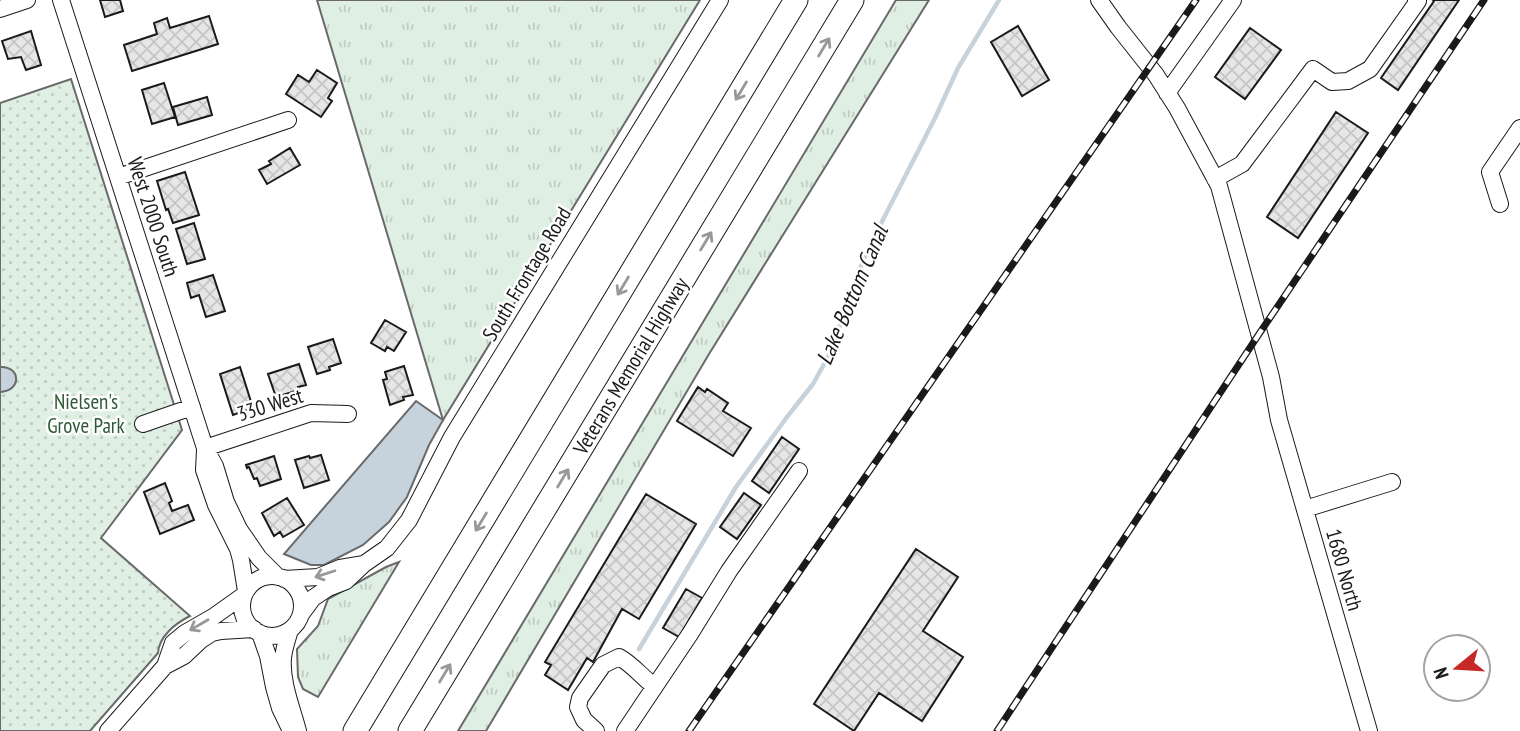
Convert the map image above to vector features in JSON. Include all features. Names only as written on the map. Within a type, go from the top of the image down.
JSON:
[{"type":"highway","points":[[355,731],[796,0]]},
{"type":"highway","name":"Veterans Memorial Highway","points":[[410,731],[852,0]]},
{"type":"street","points":[[0,9],[27,0]]},
{"type":"street","name":"West 2000 South","points":[[61,0],[205,448],[215,466],[226,502],[239,529],[259,558],[281,578]]},
{"type":"street","name":"South Frontage Road","points":[[302,613],[313,598],[346,581],[387,548],[409,520],[452,437],[720,0]]},
{"type":"street","name":"1680 North","points":[[1099,0],[1167,93],[1192,134],[1222,194],[1233,240],[1239,291],[1268,399],[1279,420],[1369,731]]},
{"type":"street","points":[[1167,93],[1233,0]]},
{"type":"street","points":[[1216,179],[1242,164],[1313,69],[1332,82],[1348,81],[1370,69],[1418,1],[1416,0]]},
{"type":"street","points":[[118,177],[288,120]]},
{"type":"street","points":[[1500,204],[1490,172],[1520,128]]},
{"type":"street","points":[[143,424],[192,407]]},
{"type":"street","name":"330 West","points":[[205,448],[311,413],[348,414]]},
{"type":"street","name":"West 2000 South","points":[[205,448],[204,470],[216,505],[237,549],[245,593]]},
{"type":"street","points":[[625,731],[729,571],[799,471]]},
{"type":"street","points":[[1305,509],[1392,482]]},
{"type":"street","name":"South Frontage Road","points":[[281,578],[318,577],[340,568],[364,564]]},
{"type":"street","points":[[165,666],[173,643],[213,617],[245,593],[252,584],[268,576],[290,582],[302,599],[302,613],[290,631],[282,660],[298,731]]},
{"type":"street","points":[[245,593],[243,614],[257,631],[268,656],[280,708],[291,731]]},
{"type":"street","points":[[108,731],[165,666],[184,656],[201,640],[233,629],[276,636],[290,631]]},
{"type":"street","points":[[596,731],[584,720],[578,707],[580,698],[603,665],[619,657],[654,687]]},
{"type":"green space","points":[[317,0],[700,0],[443,420]]},
{"type":"green space","points":[[896,0],[929,0],[709,354],[486,731],[458,731]]},
{"type":"green space","name":"Nielsen's Grove Park","points":[[71,79],[182,430],[101,538],[190,616],[169,631],[161,641],[158,653],[90,731],[0,731],[0,103]]},
{"type":"green space","points":[[399,562],[318,697],[303,689],[298,677],[297,649],[318,626],[328,599]]},
{"type":"shaded area","points":[[0,367],[12,370],[16,379],[12,388],[0,392]]},
{"type":"shaded area","points":[[416,401],[443,420],[407,497],[389,522],[363,545],[324,565],[311,565],[284,554]]},
{"type":"building","points":[[100,0],[120,0],[123,11],[105,17]]},
{"type":"building","points":[[1433,0],[1459,0],[1398,90],[1381,78]]},
{"type":"building","points":[[209,16],[218,44],[132,71],[124,45],[157,34],[154,23],[167,18],[170,28]]},
{"type":"building","points":[[1018,26],[1049,80],[1022,96],[991,42]]},
{"type":"building","points":[[1250,28],[1281,50],[1245,99],[1215,77]]},
{"type":"building","points":[[31,31],[41,65],[26,70],[21,57],[8,59],[2,41]]},
{"type":"building","points":[[317,70],[337,83],[328,98],[332,101],[321,117],[286,94],[298,75],[309,82]]},
{"type":"building","points":[[164,83],[175,117],[152,124],[142,90]]},
{"type":"building","points":[[207,97],[212,115],[178,125],[173,107]]},
{"type":"building","points":[[1336,112],[1368,133],[1298,238],[1267,217]]},
{"type":"building","points":[[290,148],[300,165],[267,184],[259,170]]},
{"type":"building","points":[[185,172],[199,215],[173,223],[157,181]]},
{"type":"building","points":[[194,223],[205,259],[187,264],[176,229]]},
{"type":"building","points":[[213,275],[225,311],[206,317],[199,295],[191,298],[187,283]]},
{"type":"building","points":[[385,320],[406,332],[394,351],[387,347],[385,351],[371,343]]},
{"type":"building","points":[[333,339],[341,363],[317,374],[308,347]]},
{"type":"building","points":[[299,364],[306,385],[276,397],[268,374]]},
{"type":"building","points":[[404,366],[413,395],[403,397],[404,400],[390,405],[383,380],[387,379],[385,372]]},
{"type":"building","points":[[240,367],[253,408],[233,415],[220,374]]},
{"type":"building","points":[[698,387],[705,392],[707,389],[728,403],[723,411],[751,428],[733,456],[677,421]]},
{"type":"building","points":[[782,437],[799,449],[769,493],[752,481]]},
{"type":"building","points":[[321,455],[329,480],[304,488],[295,460]]},
{"type":"building","points":[[274,456],[281,479],[260,486],[246,465]]},
{"type":"building","points":[[165,483],[172,501],[169,503],[172,511],[188,505],[194,520],[160,534],[144,492]]},
{"type":"building","points":[[744,493],[761,505],[737,539],[720,527]]},
{"type":"building","points":[[646,494],[696,524],[639,619],[622,609],[593,662],[587,658],[568,690],[545,675],[551,665],[545,662]]},
{"type":"building","points":[[287,498],[304,525],[283,537],[280,532],[274,536],[262,513]]},
{"type":"building","points":[[916,549],[958,577],[923,631],[963,657],[922,721],[879,693],[854,731],[814,704]]},
{"type":"building","points":[[686,589],[702,598],[679,637],[663,628]]},
{"type":"waterway","name":"Lake Bottom Canal","points":[[639,649],[736,487],[813,384],[833,348],[851,290],[869,247],[958,68],[999,0]]},
{"type":"railway","points":[[689,731],[1196,0]]},
{"type":"railway","points":[[997,731],[1484,0]]}]
